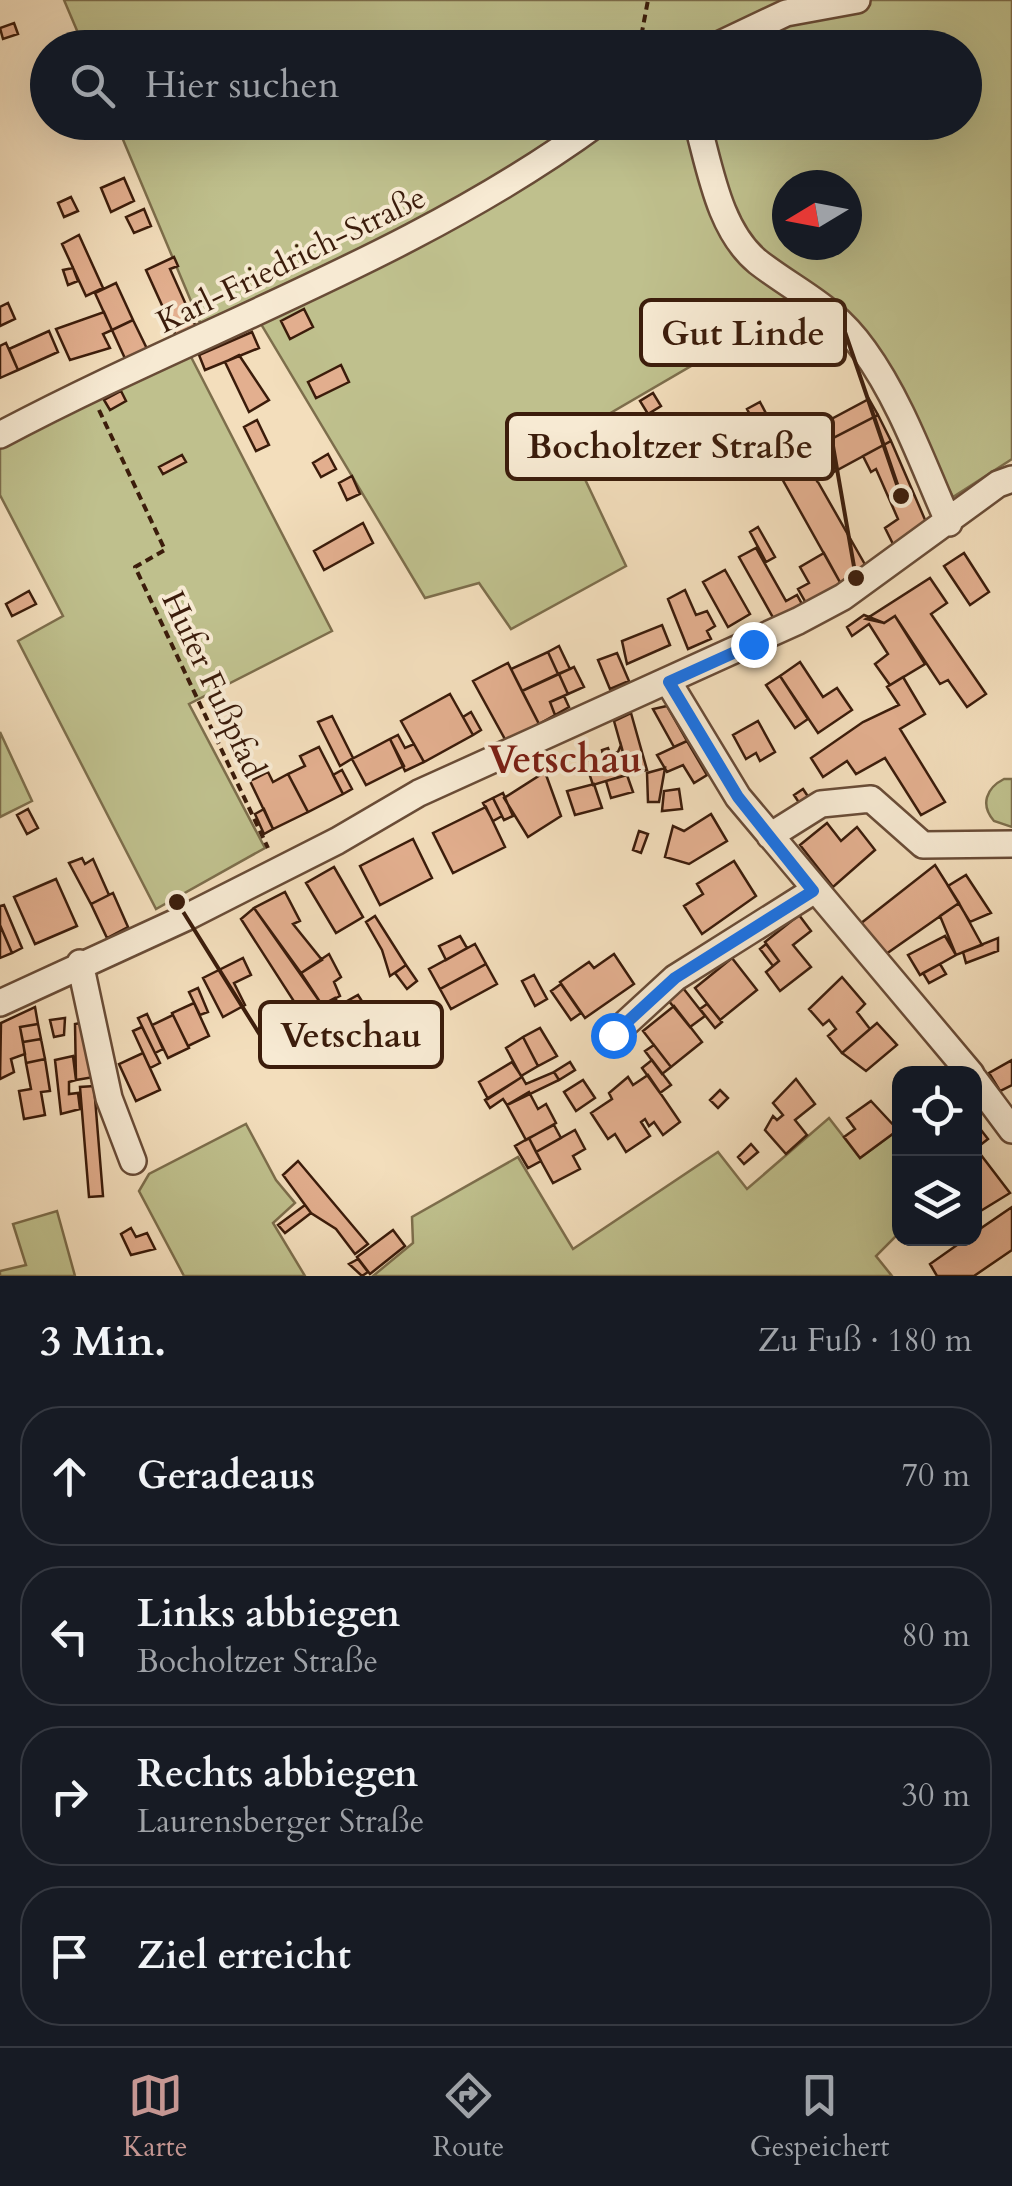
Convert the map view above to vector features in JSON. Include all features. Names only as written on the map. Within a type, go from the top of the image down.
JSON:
[{"type":"street","points":[[751,30],[786,14],[857,0]]},
{"type":"street","name":"Karl-Friedrich-Straße","points":[[0,435],[394,248],[454,216],[571,140]]},
{"type":"street","points":[[703,140],[735,234],[758,261],[824,304],[864,350],[894,402],[949,522]]},
{"type":"street","points":[[0,1003],[185,918],[337,841],[419,793],[669,682],[843,597],[998,484],[1012,479]]},
{"type":"street","points":[[669,682],[738,797],[813,891],[964,1066]]},
{"type":"street","points":[[770,836],[822,804],[870,799],[923,845],[1012,844]]},
{"type":"street","points":[[613,1035],[675,978],[813,891]]},
{"type":"street","points":[[80,963],[109,1098],[133,1161]]},
{"type":"street","points":[[982,1088],[1012,1130]]},
{"type":"path","points":[[642,30],[648,0]]},
{"type":"path","name":"Hufer Fußpfad","points":[[89,390],[165,550],[135,567],[268,848]]},
{"type":"green space","points":[[64,0],[1012,0],[1012,459],[953,497],[881,361],[799,303],[566,439],[626,566],[511,629],[479,583],[425,598],[252,309],[204,332],[123,140],[982,140],[982,30],[77,30]]},
{"type":"green space","points":[[189,353],[332,631],[189,704],[265,848],[156,909],[18,641],[63,616],[0,495],[0,442]]},
{"type":"green space","points":[[0,732],[32,801],[0,817]]},
{"type":"green space","points":[[1004,779],[1012,779],[1012,827],[994,821],[986,803],[989,792]]},
{"type":"green space","points":[[829,1118],[860,1158],[892,1134],[892,1240],[876,1256],[892,1276],[373,1276],[413,1243],[412,1217],[518,1157],[573,1249],[718,1152],[747,1189]]},
{"type":"green space","points":[[246,1124],[276,1180],[295,1203],[273,1223],[305,1276],[184,1276],[139,1191],[149,1174]]},
{"type":"green space","points":[[57,1211],[75,1276],[0,1276],[0,1271],[26,1265],[13,1224]]},
{"type":"building","points":[[14,23],[18,34],[3,39],[0,28]]},
{"type":"building","points":[[124,178],[134,201],[111,212],[101,188]]},
{"type":"building","points":[[71,197],[78,211],[64,217],[58,203]]},
{"type":"building","points":[[144,209],[151,226],[134,233],[126,217]]},
{"type":"building","points":[[79,235],[103,288],[86,296],[62,244]]},
{"type":"building","points":[[174,257],[178,266],[170,269],[196,327],[176,336],[146,270]]},
{"type":"building","points":[[73,268],[78,281],[68,285],[63,270]]},
{"type":"building","points":[[116,283],[133,320],[112,330],[95,293]]},
{"type":"building","points":[[8,303],[15,319],[0,326],[0,307]]},
{"type":"building","points":[[304,309],[313,327],[290,339],[281,321]]},
{"type":"building","points":[[104,312],[112,330],[103,334],[110,348],[70,360],[56,329]]},
{"type":"building","points":[[133,320],[150,355],[128,365],[112,330]]},
{"type":"building","points":[[49,331],[58,352],[18,370],[9,349]]},
{"type":"building","points":[[252,332],[259,348],[205,370],[199,355]]},
{"type":"building","points":[[6,343],[18,370],[0,378],[0,346]]},
{"type":"building","points":[[239,355],[269,400],[249,412],[225,362]]},
{"type":"building","points":[[341,365],[349,382],[316,398],[308,382]]},
{"type":"building","points":[[121,391],[126,401],[110,410],[104,400]]},
{"type":"building","points":[[653,393],[661,406],[648,414],[640,401]]},
{"type":"building","points":[[869,399],[878,415],[802,454],[794,439]]},
{"type":"building","points":[[760,402],[771,423],[758,430],[747,409]]},
{"type":"building","points":[[878,415],[891,441],[817,481],[802,454]]},
{"type":"building","points":[[257,420],[269,445],[256,451],[244,427]]},
{"type":"building","points":[[891,441],[926,522],[894,546],[885,528],[898,519],[876,469],[871,472],[863,456]]},
{"type":"building","points":[[328,454],[336,469],[321,477],[313,463]]},
{"type":"building","points":[[802,454],[867,568],[841,584],[776,468]]},
{"type":"building","points":[[182,455],[186,462],[163,474],[159,467]]},
{"type":"building","points":[[352,476],[360,494],[347,500],[339,483]]},
{"type":"building","points":[[363,523],[373,543],[324,570],[314,551]]},
{"type":"building","points":[[758,527],[775,557],[766,562],[750,532]]},
{"type":"building","points":[[756,548],[786,601],[797,595],[803,606],[775,621],[739,557]]},
{"type":"building","points":[[824,553],[841,584],[806,603],[798,589],[809,583],[800,567]]},
{"type":"building","points":[[964,553],[989,592],[970,605],[944,566]]},
{"type":"building","points":[[725,570],[750,614],[728,627],[703,582]]},
{"type":"building","points":[[930,578],[947,603],[931,614],[986,694],[967,707],[948,680],[940,684],[895,616],[884,623],[866,619]]},
{"type":"building","points":[[685,590],[696,615],[707,611],[715,626],[707,631],[711,639],[688,649],[668,599]]},
{"type":"building","points":[[29,591],[36,604],[12,616],[6,604]]},
{"type":"building","points":[[864,615],[884,623],[895,616],[925,664],[890,685],[875,664],[888,654],[869,624],[852,636],[847,627]]},
{"type":"building","points":[[662,625],[670,645],[627,664],[622,641]]},
{"type":"building","points":[[559,646],[570,669],[558,674],[548,652]]},
{"type":"building","points":[[548,652],[558,674],[522,691],[511,669]]},
{"type":"building","points":[[617,653],[629,681],[610,689],[598,660]]},
{"type":"building","points":[[800,662],[823,697],[837,688],[852,710],[818,733],[780,676]]},
{"type":"building","points":[[508,663],[539,724],[506,741],[473,681]]},
{"type":"building","points":[[574,667],[584,687],[568,694],[559,674]]},
{"type":"building","points":[[559,674],[568,694],[550,702],[555,715],[539,724],[522,691]]},
{"type":"building","points":[[780,676],[808,719],[795,728],[766,685]]},
{"type":"building","points":[[903,677],[925,714],[900,729],[945,802],[921,815],[885,758],[856,774],[847,761],[823,777],[811,758],[863,722],[899,705],[887,687]]},
{"type":"building","points":[[450,694],[473,735],[424,762],[401,721]]},
{"type":"building","points":[[564,696],[569,707],[555,715],[550,702]]},
{"type":"building","points":[[667,706],[687,741],[674,747],[653,709]]},
{"type":"building","points":[[471,712],[481,730],[473,735],[463,717]]},
{"type":"building","points":[[631,713],[647,770],[629,774],[614,721]]},
{"type":"building","points":[[332,716],[353,758],[340,766],[318,722]]},
{"type":"building","points":[[758,721],[775,752],[760,761],[756,753],[746,759],[733,735]]},
{"type":"building","points":[[398,735],[405,748],[414,744],[424,762],[405,771],[390,739]]},
{"type":"building","points":[[390,739],[404,766],[366,785],[352,759]]},
{"type":"building","points":[[687,741],[707,775],[694,783],[683,765],[667,772],[657,755]]},
{"type":"building","points":[[621,745],[629,774],[593,785],[585,761],[603,756],[602,750],[608,748],[610,754],[618,752]]},
{"type":"building","points":[[319,747],[343,794],[308,812],[288,774],[305,766],[300,756]]},
{"type":"building","points":[[665,768],[659,802],[648,802],[647,773]]},
{"type":"building","points":[[342,770],[352,789],[343,794],[333,775]]},
{"type":"building","points":[[268,772],[273,782],[288,774],[308,812],[273,829],[250,781]]},
{"type":"building","points":[[545,772],[561,816],[528,837],[504,798]]},
{"type":"building","points":[[627,775],[633,792],[611,798],[606,781]]},
{"type":"building","points":[[594,784],[602,808],[575,815],[567,791]]},
{"type":"building","points":[[679,789],[682,809],[662,811],[664,791]]},
{"type":"building","points":[[803,789],[809,798],[800,804],[794,795]]},
{"type":"building","points":[[503,793],[513,816],[504,820],[493,798]]},
{"type":"building","points":[[493,798],[502,816],[493,821],[483,803]]},
{"type":"building","points":[[486,807],[505,847],[453,873],[433,833]]},
{"type":"building","points":[[28,809],[38,828],[27,834],[17,815]]},
{"type":"building","points":[[264,809],[273,829],[264,834],[255,814]]},
{"type":"building","points":[[711,814],[727,841],[689,864],[665,857],[673,826],[684,831]]},
{"type":"building","points":[[827,823],[841,841],[857,827],[875,850],[833,887],[800,845]]},
{"type":"building","points":[[639,831],[648,834],[641,853],[633,850]]},
{"type":"building","points":[[413,839],[432,878],[380,905],[360,866]]},
{"type":"building","points":[[82,858],[85,864],[93,859],[109,895],[91,904],[69,863]]},
{"type":"building","points":[[734,861],[756,896],[702,934],[684,906],[703,894],[697,884]]},
{"type":"building","points":[[935,865],[959,903],[886,954],[860,924]]},
{"type":"building","points":[[334,867],[363,917],[336,933],[306,883]]},
{"type":"building","points":[[966,875],[991,913],[970,922],[948,886]]},
{"type":"building","points":[[56,879],[77,926],[35,944],[14,897]]},
{"type":"building","points":[[285,892],[300,921],[293,924],[322,960],[301,973],[254,908]]},
{"type":"building","points":[[113,893],[128,927],[107,938],[91,904]]},
{"type":"building","points":[[959,903],[982,945],[956,955],[940,916]]},
{"type":"building","points":[[4,905],[22,948],[12,953],[0,925],[0,906]]},
{"type":"building","points":[[254,908],[322,1005],[304,1017],[241,919]]},
{"type":"building","points":[[799,915],[811,931],[793,945],[811,967],[780,991],[766,972],[779,961],[765,942]]},
{"type":"building","points":[[375,916],[406,965],[390,976],[382,950],[366,922]]},
{"type":"building","points":[[0,925],[12,953],[0,958]]},
{"type":"building","points":[[460,936],[467,948],[446,960],[439,946]]},
{"type":"building","points":[[945,936],[956,955],[920,975],[908,955]]},
{"type":"building","points":[[998,938],[998,951],[966,963],[963,952]]},
{"type":"building","points":[[475,944],[486,964],[440,989],[429,969]]},
{"type":"building","points":[[766,944],[779,961],[773,966],[760,949]]},
{"type":"building","points":[[329,954],[341,977],[334,982],[340,996],[322,1005],[301,973]]},
{"type":"building","points":[[614,954],[634,984],[585,1018],[560,982],[589,962],[594,968]]},
{"type":"building","points":[[243,958],[251,975],[234,983],[245,1005],[223,1017],[203,978]]},
{"type":"building","points":[[732,958],[757,990],[720,1020],[695,988]]},
{"type":"building","points":[[486,964],[497,984],[451,1009],[440,989]]},
{"type":"building","points":[[940,964],[946,974],[929,983],[923,973]]},
{"type":"building","points":[[406,965],[417,981],[407,989],[395,973]]},
{"type":"building","points":[[534,975],[547,999],[535,1006],[522,981]]},
{"type":"building","points":[[842,977],[865,1004],[857,1012],[870,1029],[842,1053],[828,1036],[836,1029],[829,1020],[823,1025],[809,1009]]},
{"type":"building","points":[[561,984],[581,1013],[571,1020],[551,991]]},
{"type":"building","points":[[198,988],[208,1012],[200,1015],[189,992]]},
{"type":"building","points":[[683,988],[705,1016],[690,1027],[668,1000]]},
{"type":"building","points":[[358,995],[365,1006],[347,1018],[340,1005]]},
{"type":"building","points":[[335,998],[347,1018],[334,1026],[322,1005]]},
{"type":"building","points":[[194,1003],[209,1036],[188,1046],[172,1013]]},
{"type":"building","points":[[707,1004],[722,1022],[715,1028],[700,1009]]},
{"type":"building","points":[[674,1006],[702,1042],[671,1067],[643,1031]]},
{"type":"building","points":[[35,1007],[38,1024],[20,1027],[25,1054],[11,1059],[14,1072],[0,1079],[1,1023]]},
{"type":"building","points":[[147,1014],[163,1049],[155,1053],[138,1018]]},
{"type":"building","points":[[173,1015],[189,1048],[168,1058],[152,1025]]},
{"type":"building","points":[[65,1018],[64,1035],[54,1037],[50,1020]]},
{"type":"building","points":[[86,1022],[94,1077],[76,1080],[75,1024]]},
{"type":"building","points":[[877,1023],[897,1045],[866,1071],[842,1053]]},
{"type":"building","points":[[38,1024],[41,1039],[23,1042],[20,1027]]},
{"type":"building","points":[[142,1027],[160,1063],[150,1068],[133,1031]]},
{"type":"building","points":[[540,1028],[557,1056],[538,1066],[523,1037]]},
{"type":"building","points":[[523,1037],[538,1066],[521,1076],[506,1048]]},
{"type":"building","points":[[41,1039],[45,1059],[26,1063],[23,1042]]},
{"type":"building","points":[[654,1045],[671,1067],[662,1074],[645,1051]]},
{"type":"building","points":[[143,1053],[160,1090],[136,1101],[119,1064]]},
{"type":"building","points":[[73,1056],[76,1080],[69,1082],[69,1094],[78,1093],[80,1109],[61,1114],[55,1060]]},
{"type":"building","points":[[45,1059],[50,1091],[41,1092],[45,1115],[24,1119],[19,1091],[31,1089],[26,1063]]},
{"type":"building","points":[[652,1060],[671,1085],[660,1093],[642,1068]]},
{"type":"building","points":[[1012,1060],[1012,1085],[1000,1091],[989,1073]]},
{"type":"building","points":[[512,1062],[522,1077],[488,1099],[479,1082]]},
{"type":"building","points":[[570,1062],[575,1070],[559,1080],[554,1072]]},
{"type":"building","points":[[554,1072],[559,1080],[507,1105],[503,1099],[490,1108],[485,1100],[522,1077],[526,1084]]},
{"type":"building","points":[[648,1075],[680,1122],[663,1135],[654,1122],[649,1126],[645,1119],[641,1122],[650,1136],[626,1152],[615,1134],[608,1139],[591,1113],[612,1099],[609,1093],[628,1077],[633,1085]]},
{"type":"building","points":[[796,1079],[815,1104],[795,1120],[807,1135],[786,1154],[765,1130],[773,1116],[777,1120],[783,1115],[773,1103]]},
{"type":"building","points":[[583,1080],[595,1098],[576,1111],[564,1092]]},
{"type":"building","points":[[94,1086],[103,1196],[89,1197],[80,1087]]},
{"type":"building","points":[[720,1090],[728,1098],[718,1108],[710,1100]]},
{"type":"building","points":[[529,1092],[538,1109],[546,1104],[556,1123],[526,1140],[507,1105]]},
{"type":"building","points":[[871,1101],[892,1124],[892,1134],[860,1158],[844,1137],[855,1129],[847,1118]]},
{"type":"building","points":[[554,1125],[561,1138],[536,1152],[529,1138]]},
{"type":"building","points":[[575,1130],[585,1149],[573,1156],[580,1169],[553,1183],[536,1152]]},
{"type":"building","points":[[529,1138],[541,1161],[528,1168],[515,1146]]},
{"type":"building","points":[[751,1144],[758,1152],[744,1164],[738,1157]]},
{"type":"building","points":[[982,1156],[1010,1193],[982,1210]]},
{"type":"building","points":[[298,1161],[368,1244],[355,1254],[336,1229],[311,1213],[283,1175]]},
{"type":"building","points":[[305,1205],[311,1213],[285,1233],[278,1225]]},
{"type":"building","points":[[1012,1207],[1012,1250],[974,1276],[937,1276],[930,1264],[956,1246],[982,1246],[982,1228]]},
{"type":"building","points":[[131,1228],[136,1237],[147,1233],[155,1249],[131,1255],[121,1234]]},
{"type":"building","points":[[393,1230],[405,1246],[370,1274],[357,1257]]},
{"type":"building","points":[[358,1259],[368,1272],[362,1276],[349,1264]]},
{"type":"place","name":"Gut Linde","points":[[901,496]]},
{"type":"place","name":"Bocholtzer Straße","points":[[856,578]]},
{"type":"place","name":"Vetschau","points":[[177,902]]},
{"type":"district","name":"Vetschau","points":[[565,759]]},
{"type":"route","points":[[613,1035],[675,978],[813,891],[738,797],[669,682],[753,644]]}]
